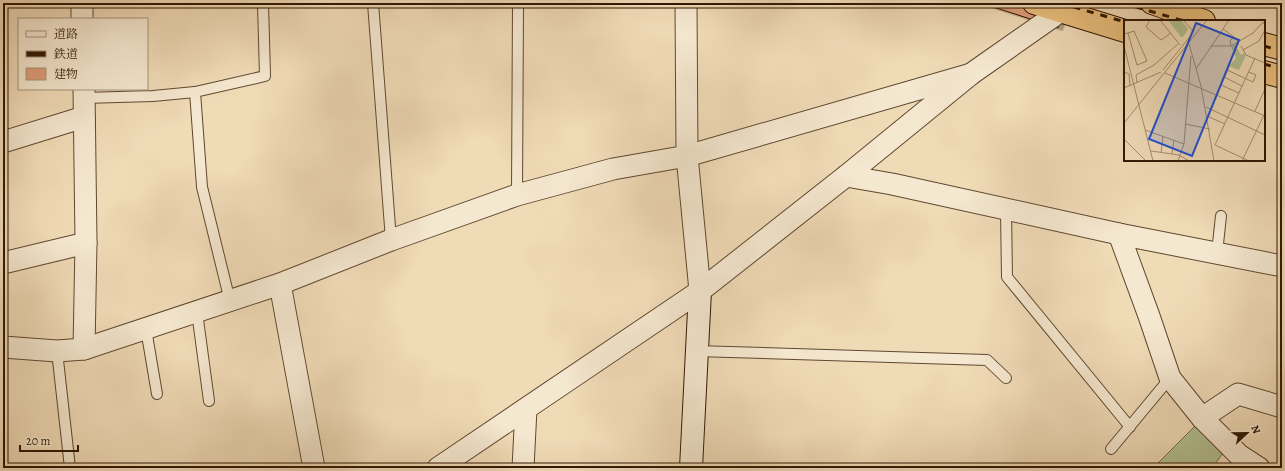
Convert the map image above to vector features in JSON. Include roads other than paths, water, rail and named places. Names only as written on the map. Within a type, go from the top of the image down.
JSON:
[{"type":"highway","points":[[1034,3],[1124,30]]},
{"type":"highway","points":[[1152,3],[1195,13]]},
{"type":"highway","points":[[1265,44],[1282,49]]},
{"type":"highway","points":[[1265,72],[1282,77]]},
{"type":"street","points":[[82,3],[82,18]]},
{"type":"street","points":[[686,3],[687,156],[700,291],[691,468]]},
{"type":"street","points":[[439,468],[700,291],[846,176],[971,74],[1061,12]]},
{"type":"street","points":[[3,347],[57,351],[84,349],[280,284],[391,240],[517,195],[613,169],[687,156],[971,74]]},
{"type":"street","points":[[3,142],[84,101],[86,243],[84,349]]},
{"type":"street","points":[[846,176],[892,184],[1119,234],[1282,266]]},
{"type":"street","points":[[1119,234],[1170,378],[1202,418],[1239,455],[1259,468]]},
{"type":"street","points":[[3,263],[86,243]]},
{"type":"street","points":[[280,284],[314,468]]},
{"type":"street","points":[[1202,418],[1238,394],[1282,407]]},
{"type":"street","points":[[523,468],[526,409]]},
{"type":"lane","points":[[84,101],[195,92],[265,76],[263,3]]},
{"type":"lane","points":[[372,3],[391,240]]},
{"type":"lane","points":[[517,195],[518,3]]},
{"type":"lane","points":[[195,92],[202,187],[230,301]]},
{"type":"lane","points":[[1006,210],[1007,277],[1130,427]]},
{"type":"lane","points":[[1217,253],[1221,216]]},
{"type":"lane","points":[[197,312],[209,401]]},
{"type":"lane","points":[[146,329],[157,394]]},
{"type":"lane","points":[[57,351],[70,468]]},
{"type":"lane","points":[[696,351],[988,360],[1006,378]]},
{"type":"lane","points":[[1111,450],[1170,378]]},
{"type":"railway","points":[[1060,3],[1124,22]]},
{"type":"railway","points":[[1122,3],[1181,20]]},
{"type":"railway","points":[[1265,46],[1282,51]]},
{"type":"railway","points":[[1265,64],[1282,69]]}]
